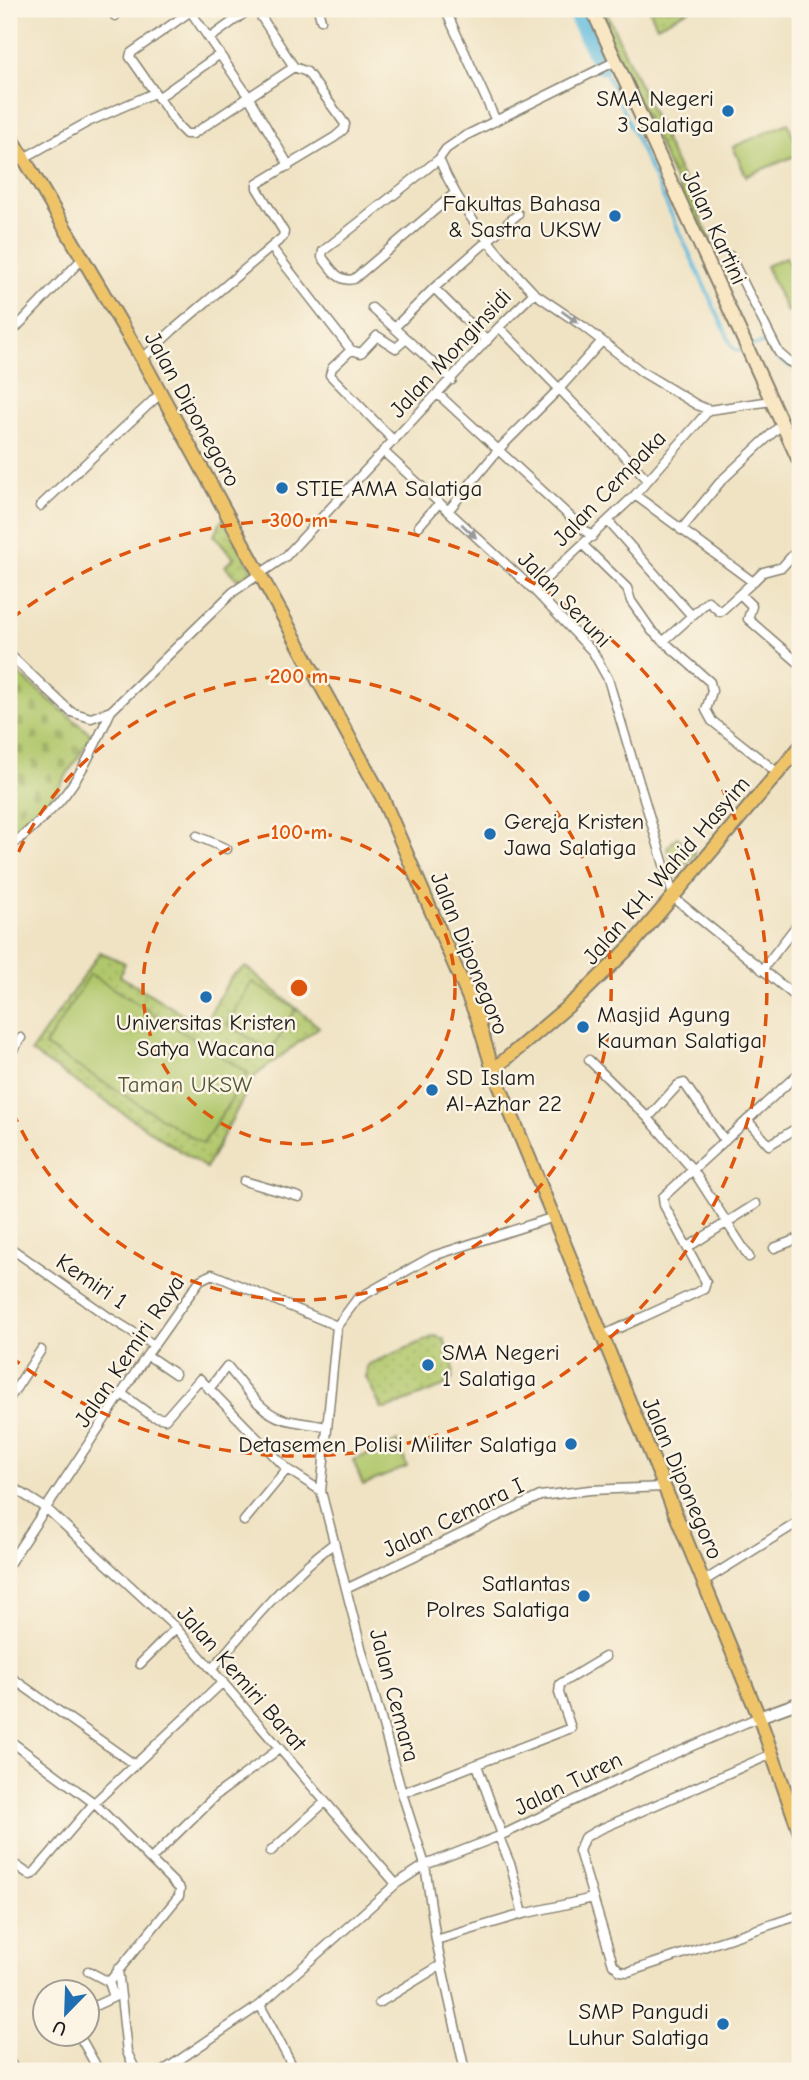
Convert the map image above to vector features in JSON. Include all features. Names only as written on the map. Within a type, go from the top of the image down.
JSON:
[{"type":"main road","name":"Jalan Kartini","points":[[592,9],[800,463]]},
{"type":"main road","name":"Jalan Diponegoro","points":[[9,133],[142,359],[382,797],[472,1004],[494,1070],[759,1717],[800,1833]]},
{"type":"main road","name":"Jalan KH. Wahid Hasyim","points":[[494,1070],[580,996],[631,946],[800,747]]},
{"type":"street","points":[[209,38],[250,9]]},
{"type":"street","points":[[142,359],[282,237],[284,232],[256,186],[344,129],[345,124],[307,72],[294,66],[257,9]]},
{"type":"street","points":[[318,9],[321,20]]},
{"type":"street","points":[[444,9],[496,121]]},
{"type":"street","points":[[289,166],[248,96],[190,10],[130,54],[179,127],[189,135],[248,96],[294,66]]},
{"type":"street","points":[[24,158],[89,122],[156,95],[220,54]]},
{"type":"street","points":[[455,193],[354,279],[341,278],[322,257],[323,251],[439,159],[451,146],[616,61]]},
{"type":"street","points":[[439,159],[455,193],[487,240],[534,293]]},
{"type":"street","points":[[394,328],[434,288],[517,214]]},
{"type":"street","points":[[271,247],[351,350],[361,353],[377,335],[396,348],[406,338]]},
{"type":"street","points":[[730,256],[779,353],[800,367]]},
{"type":"street","points":[[9,335],[82,259]]},
{"type":"street","points":[[434,288],[487,341]]},
{"type":"street","name":"Jalan Monginsidi","points":[[111,711],[233,592],[285,557],[499,327],[534,293],[642,372],[709,410]]},
{"type":"street","points":[[372,308],[452,380]]},
{"type":"street","points":[[499,327],[648,480]]},
{"type":"street","points":[[448,512],[499,450],[559,389],[601,341]]},
{"type":"street","points":[[351,350],[332,367],[329,374],[394,440]]},
{"type":"street","points":[[40,506],[160,394]]},
{"type":"street","points":[[438,394],[592,537]]},
{"type":"street","points":[[709,410],[772,401]]},
{"type":"street","name":"Jalan Cempaka","points":[[534,590],[635,495],[709,410]]},
{"type":"street","points":[[681,530],[721,481],[782,424]]},
{"type":"street","name":"Jalan Seruni","points":[[383,451],[534,590],[593,652],[608,678],[674,898]]},
{"type":"street","points":[[635,495],[753,582]]},
{"type":"street","points":[[419,526],[439,503]]},
{"type":"street","points":[[608,521],[692,616]]},
{"type":"street","points":[[583,545],[627,588],[631,601],[652,631],[710,682],[712,691],[706,710],[712,721],[778,773]]},
{"type":"street","points":[[664,641],[708,601],[720,612],[763,572],[782,567],[800,548]]},
{"type":"street","points":[[740,594],[752,606],[748,619],[800,664]]},
{"type":"street","points":[[9,654],[71,712],[91,718],[111,711]]},
{"type":"street","points":[[9,848],[58,803],[97,742],[111,711]]},
{"type":"street","points":[[197,836],[227,849]]},
{"type":"street","points":[[674,898],[800,1000]]},
{"type":"street","points":[[762,970],[800,921]]},
{"type":"street","points":[[9,1055],[20,1038]]},
{"type":"street","points":[[589,1060],[648,1118],[693,1170],[749,1257]]},
{"type":"street","points":[[602,1336],[704,1289],[706,1282],[662,1201],[665,1194],[800,1072]]},
{"type":"street","points":[[648,1118],[678,1085],[684,1083],[725,1140]]},
{"type":"street","points":[[747,1120],[769,1145],[800,1126]]},
{"type":"street","points":[[244,1181],[299,1197]]},
{"type":"street","points":[[688,1247],[757,1204]]},
{"type":"street","points":[[337,1326],[357,1299],[433,1256],[554,1217]]},
{"type":"street","points":[[774,1248],[800,1238]]},
{"type":"street","name":"Kemiri 1","points":[[9,1247],[110,1318],[154,1345]]},
{"type":"street","name":"Jalan Kemiri Raya","points":[[9,1564],[147,1355],[200,1280],[212,1274],[337,1326]]},
{"type":"street","name":"Jalan Cemara","points":[[337,1326],[321,1491],[333,1544],[402,1793],[425,1865],[436,1940],[465,2069]]},
{"type":"street","points":[[9,1399],[41,1350]]},
{"type":"street","points":[[147,1355],[175,1374]]},
{"type":"street","points":[[209,1389],[228,1366],[262,1407],[273,1415],[327,1427]]},
{"type":"street","points":[[122,1394],[152,1416],[165,1419],[199,1379],[287,1469],[321,1491]]},
{"type":"street","points":[[244,1521],[287,1469]]},
{"type":"street","name":"Jalan Kemiri Barat","points":[[9,1485],[47,1509],[176,1628],[396,1884]]},
{"type":"street","name":"Jalan Cemara I","points":[[346,1589],[540,1496],[590,1490],[664,1487]]},
{"type":"street","points":[[800,1491],[800,1497]]},
{"type":"street","points":[[704,1581],[800,1521]]},
{"type":"street","points":[[212,1669],[261,1612],[312,1560],[333,1544]]},
{"type":"street","points":[[140,1664],[176,1628]]},
{"type":"street","points":[[402,1793],[571,1728],[559,1693],[560,1684],[605,1657]]},
{"type":"street","points":[[9,1676],[135,1765]]},
{"type":"street","points":[[16,1866],[30,1875],[33,1874],[94,1803],[223,1682]]},
{"type":"street","points":[[759,1717],[800,1702]]},
{"type":"street","name":"Jalan Turen","points":[[163,2071],[260,2005],[396,1884],[425,1865],[501,1836],[644,1767],[759,1717]]},
{"type":"street","points":[[9,1740],[94,1803],[180,1889],[179,1896],[109,1982]]},
{"type":"street","points":[[151,1859],[215,1796],[279,1749]]},
{"type":"street","points":[[772,1754],[584,1838],[579,1851],[614,1964],[620,1971],[628,1972],[800,1915]]},
{"type":"street","points":[[477,1765],[511,1866],[523,1914]]},
{"type":"street","points":[[271,1852],[325,1801]]},
{"type":"street","points":[[436,1940],[523,1914],[593,1898]]},
{"type":"street","points":[[379,2003],[441,1965]]},
{"type":"street","points":[[118,1969],[127,2052],[136,2071]]},
{"type":"street","points":[[88,1971],[109,1982],[114,1997],[102,2003]]},
{"type":"street","points":[[260,2005],[295,2071]]},
{"type":"street","points":[[86,2048],[99,2071]]},
{"type":"street","points":[[9,2060],[15,2071]]},
{"type":"street","points":[[456,2071],[465,2069]]},
{"type":"green space","points":[[596,9],[605,9],[716,252],[709,254]]},
{"type":"green space","points":[[649,9],[691,9],[657,26]]},
{"type":"green space","points":[[788,123],[800,154],[746,176],[733,147]]},
{"type":"green space","points":[[786,257],[800,287],[800,305],[787,312],[766,266]]},
{"type":"green space","points":[[223,518],[253,572],[238,580],[225,566],[234,558],[214,535]]},
{"type":"green space","points":[[15,671],[92,735],[58,789],[34,816],[10,836],[9,679]]},
{"type":"green space","points":[[677,837],[696,853],[675,876],[667,848]]},
{"type":"green space","name":"Taman UKSW","points":[[100,952],[125,963],[120,976],[203,1026],[231,977],[246,967],[319,1027],[255,1076],[206,1168],[31,1052]]},
{"type":"green space","points":[[90,974],[248,1073],[203,1144],[45,1046]]},
{"type":"green space","points":[[252,982],[296,1009],[271,1051],[227,1024]]},
{"type":"green space","points":[[435,1336],[444,1339],[452,1362],[453,1374],[448,1385],[386,1409],[381,1408],[366,1377],[367,1365]]},
{"type":"green space","points":[[398,1442],[407,1467],[363,1485],[353,1460]]},
{"type":"waterway","points":[[575,9],[602,65]]},
{"type":"waterway","points":[[604,69],[733,348],[737,351],[744,349]]},
{"type":"waterway","points":[[751,346],[767,342],[779,360],[800,371]]},
{"type":"place","name":"SMA Negeri 3 Salatiga","points":[[728,111]]},
{"type":"place","name":"Fakultas Bahasa & Sastra UKSW","points":[[615,216]]},
{"type":"place","name":"STIE AMA Salatiga","points":[[282,488]]},
{"type":"place","name":"Gereja Kristen Jawa Salatiga","points":[[490,834]]},
{"type":"place","name":"Universitas Kristen Satya Wacana","points":[[206,997]]},
{"type":"place","name":"Masjid Agung Kauman Salatiga","points":[[583,1027]]},
{"type":"place","name":"SD Islam Al-Azhar 22","points":[[432,1090]]},
{"type":"place","name":"SMA Negeri 1 Salatiga","points":[[428,1365]]},
{"type":"place","name":"Detasemen Polisi Militer Salatiga","points":[[571,1444]]},
{"type":"place","name":"Satlantas Polres Salatiga","points":[[584,1596]]},
{"type":"place","name":"SMP Pangudi Luhur Salatiga","points":[[723,2024]]}]
